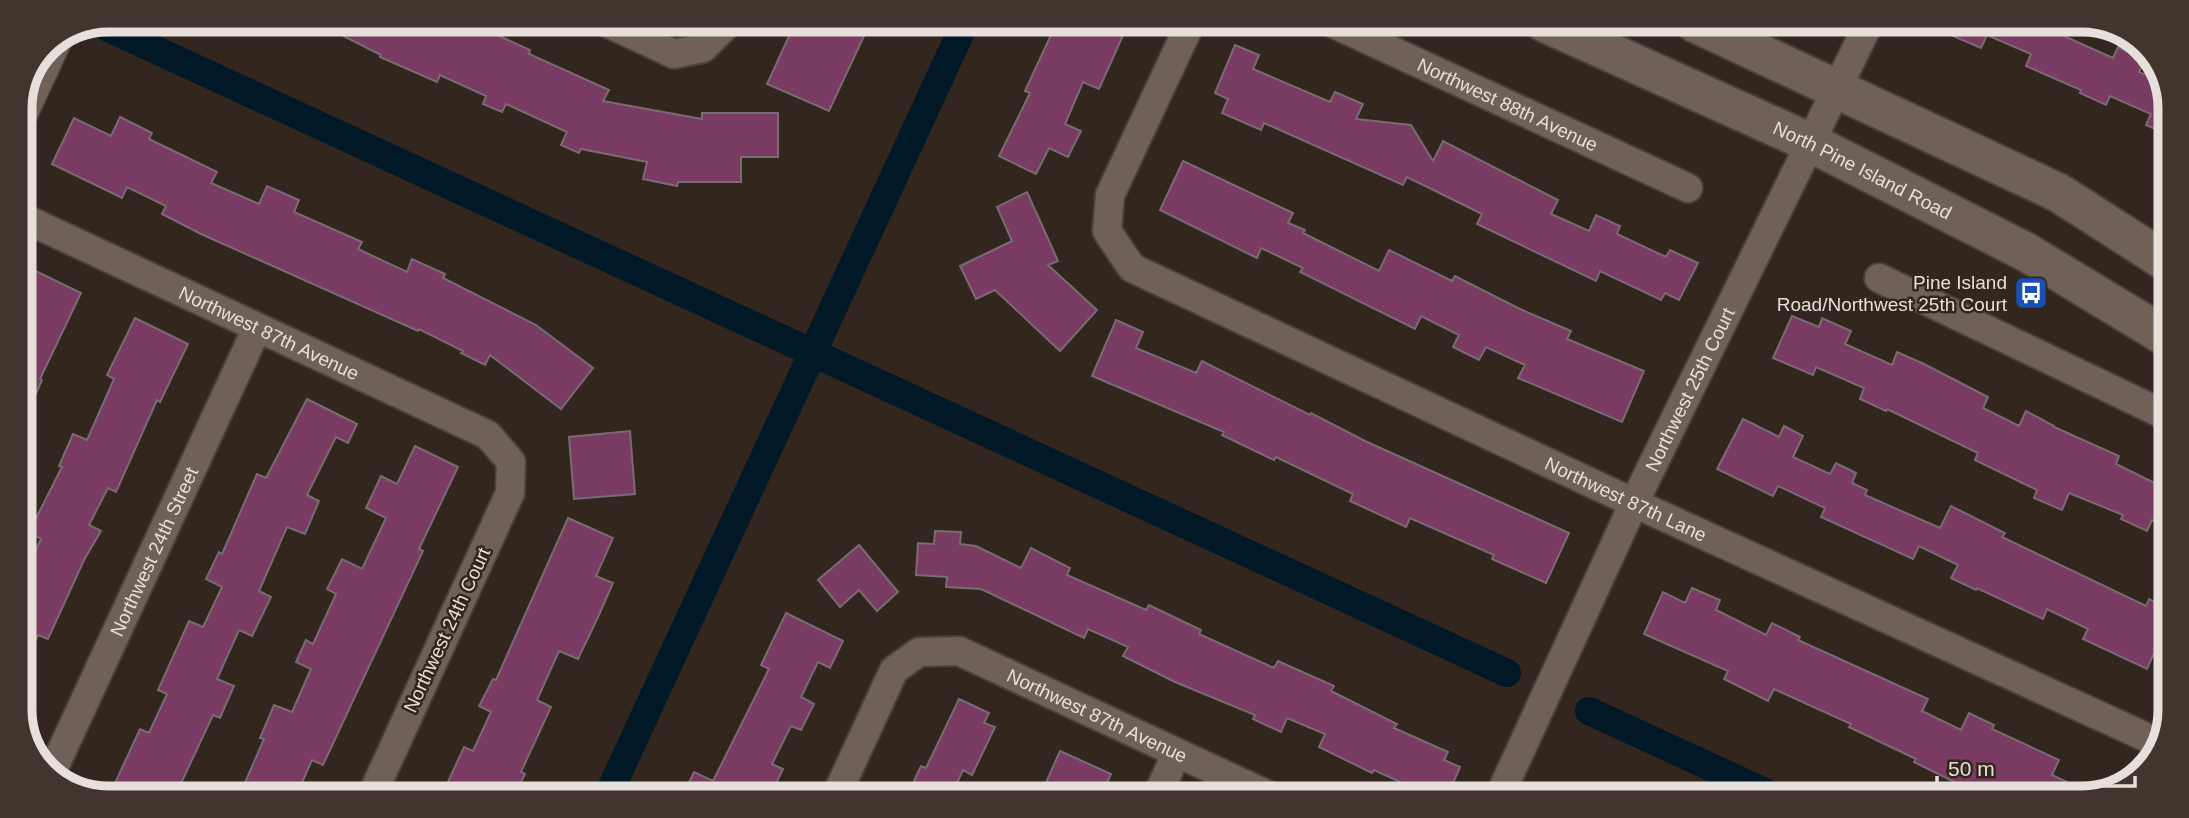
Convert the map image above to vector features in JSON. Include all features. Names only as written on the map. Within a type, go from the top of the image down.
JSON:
[{"type":"main road","name":"North Pine Island Road","points":[[1565,32],[1811,143],[2026,252],[2157,332]]},
{"type":"main road","points":[[1714,32],[2059,193],[2157,255]]},
{"type":"street","points":[[627,32],[674,54],[702,48],[719,32]]},
{"type":"street","name":"Northwest 87th Lane","points":[[1186,32],[1110,195],[1107,231],[1132,268],[1634,503],[2151,740]]},
{"type":"street","name":"Northwest 88th Avenue","points":[[1351,32],[1688,188]]},
{"type":"street","name":"Northwest 25th Court","points":[[1504,786],[1634,503],[1865,32]]},
{"type":"street","name":"Northwest 87th Avenue","points":[[32,222],[488,435],[511,462]]},
{"type":"street","points":[[1879,278],[2158,411]]},
{"type":"street","name":"Northwest 24th Street","points":[[55,765],[257,328]]},
{"type":"street","name":"Northwest 24th Court","points":[[376,786],[510,493],[511,462]]},
{"type":"street","name":"Northwest 87th Avenue","points":[[841,786],[894,670],[919,652],[958,651],[1248,786]]},
{"type":"street","points":[[1162,786],[1177,754]]},
{"type":"building","points":[[336,32],[490,32],[530,50],[529,54],[609,90],[603,101],[702,119],[702,113],[778,113],[778,157],[741,157],[741,182],[678,182],[677,186],[643,179],[647,162],[581,149],[579,153],[561,145],[567,132],[506,104],[502,112],[483,104],[486,96],[440,75],[437,82],[380,57],[381,55]]},
{"type":"building","points":[[791,32],[866,32],[829,111],[767,84]]},
{"type":"building","points":[[1052,32],[1125,32],[1099,89],[1083,82],[1065,124],[1081,131],[1068,157],[1049,148],[1036,174],[999,156],[1030,93],[1025,91]]},
{"type":"building","points":[[1944,32],[2068,32],[2066,37],[2113,58],[2118,47],[2137,55],[2143,63],[2139,72],[2151,77],[2156,92],[2157,130],[2146,125],[2151,114],[2110,96],[2106,105],[2080,93],[2081,90],[2026,66],[2031,54],[1987,35],[1981,48]]},
{"type":"building","points":[[1235,45],[1259,55],[1253,69],[1330,102],[1335,92],[1363,104],[1356,119],[1411,125],[1433,161],[1443,141],[1558,200],[1551,214],[1589,231],[1596,215],[1620,226],[1617,234],[1666,257],[1670,250],[1698,263],[1679,300],[1665,293],[1661,300],[1600,271],[1596,281],[1477,224],[1482,214],[1407,177],[1403,185],[1264,123],[1261,130],[1222,113],[1228,99],[1215,93]]},
{"type":"building","points":[[120,117],[152,133],[149,139],[217,172],[211,183],[259,204],[267,186],[299,200],[294,212],[362,242],[358,249],[407,272],[412,259],[445,274],[443,278],[536,325],[593,368],[561,409],[490,355],[485,365],[419,329],[418,331],[201,234],[162,214],[166,206],[127,187],[122,198],[52,164],[74,118],[111,136]]},
{"type":"building","points":[[1183,161],[1293,213],[1288,223],[1379,271],[1389,250],[1452,281],[1455,276],[1571,331],[1567,339],[1644,371],[1622,422],[1518,378],[1525,365],[1486,347],[1479,360],[1453,347],[1459,335],[1421,316],[1415,329],[1300,272],[1303,268],[1261,248],[1257,258],[1160,210]]},
{"type":"building","points":[[1027,192],[1058,261],[1048,265],[1097,310],[1060,351],[995,290],[976,299],[960,266],[1012,241],[997,207]]},
{"type":"building","points":[[32,269],[81,293],[40,379],[42,380],[32,403]]},
{"type":"building","points":[[1792,316],[1819,327],[1822,318],[1851,331],[1845,344],[1892,365],[1897,352],[1924,364],[1988,397],[1983,408],[2019,426],[2026,411],[2054,427],[2119,456],[2116,464],[2158,484],[2158,523],[2152,520],[2147,531],[2121,519],[2123,515],[2069,493],[2062,510],[2034,498],[2037,490],[1975,460],[1978,453],[1887,409],[1886,411],[1860,399],[1864,388],[1816,367],[1813,375],[1773,358]]},
{"type":"building","points":[[135,318],[188,344],[160,402],[157,400],[116,492],[108,488],[89,525],[101,531],[84,560],[48,639],[38,635],[32,649],[32,558],[41,539],[32,534],[32,526],[62,467],[59,466],[73,434],[87,440],[114,379],[107,375]]},
{"type":"building","points":[[1116,320],[1143,332],[1136,348],[1196,373],[1202,361],[1365,441],[1569,533],[1546,583],[1492,559],[1494,555],[1410,518],[1406,527],[1350,501],[1353,494],[1276,457],[1274,460],[1222,435],[1224,432],[1092,376]]},
{"type":"building","points":[[307,399],[357,424],[348,443],[336,437],[307,495],[319,501],[305,534],[287,527],[259,591],[271,597],[252,636],[239,630],[217,679],[234,686],[220,718],[213,715],[180,786],[114,786],[140,729],[149,733],[167,694],[158,690],[189,621],[203,627],[222,587],[206,579],[219,552],[222,554],[257,474],[266,478]]},
{"type":"building","points":[[1743,419],[1779,437],[1784,426],[1803,436],[1793,457],[1830,474],[1836,463],[1856,473],[1852,483],[1867,490],[1865,495],[1940,528],[1951,506],[2005,533],[2002,537],[2146,606],[2149,599],[2158,603],[2158,657],[2153,655],[2147,669],[2083,639],[2088,629],[2047,609],[2043,619],[1951,578],[1958,565],[1919,546],[1913,559],[1821,517],[1825,508],[1778,486],[1773,496],[1717,469]]},
{"type":"building","points":[[630,431],[635,494],[574,499],[569,437]]},
{"type":"building","points":[[415,446],[458,467],[419,549],[423,551],[323,765],[312,760],[301,786],[243,786],[264,739],[260,738],[274,705],[292,712],[311,669],[296,662],[306,640],[313,644],[336,594],[327,589],[342,559],[362,569],[386,518],[366,508],[381,476],[397,484]]},
{"type":"building","points":[[568,518],[613,538],[596,576],[613,583],[578,659],[559,651],[537,700],[551,707],[521,772],[525,774],[519,786],[446,786],[464,747],[473,751],[491,712],[479,706],[493,679],[496,680]]},
{"type":"building","points":[[935,531],[961,532],[960,544],[976,546],[1021,568],[1031,548],[1070,568],[1067,575],[1146,610],[1149,605],[1201,630],[1199,634],[1274,668],[1278,661],[1334,686],[1331,691],[1397,724],[1394,728],[1448,752],[1444,760],[1460,767],[1452,786],[1409,786],[1374,770],[1372,773],[1319,747],[1325,734],[1287,718],[1281,732],[1253,719],[1255,715],[1175,682],[1123,656],[1128,647],[1088,629],[1084,638],[981,589],[946,587],[947,577],[916,575],[918,543],[934,544]]},
{"type":"building","points":[[859,545],[898,592],[877,611],[859,590],[840,607],[818,580]]},
{"type":"building","points":[[1692,588],[1720,600],[1716,610],[1766,635],[1772,623],[1800,637],[1798,640],[1928,699],[1922,711],[1961,730],[1969,713],[1994,725],[1992,729],[2059,760],[2052,775],[2075,786],[1963,786],[1914,762],[1916,759],[1849,727],[1851,724],[1774,689],[1768,701],[1724,679],[1728,671],[1644,634],[1663,592],[1685,603]]},
{"type":"building","points":[[786,613],[843,641],[830,668],[818,662],[801,697],[814,704],[801,730],[791,726],[772,764],[783,769],[775,786],[687,786],[694,772],[713,781],[769,669],[761,665]]},
{"type":"building","points":[[959,699],[989,713],[984,723],[995,727],[972,775],[963,770],[956,786],[912,786],[921,766],[926,768]]},
{"type":"building","points":[[1060,751],[1111,774],[1106,786],[1044,786]]},
{"type":"waterway","points":[[117,32],[1507,673]]},
{"type":"waterway","points":[[612,786],[961,32]]},
{"type":"waterway","points":[[1589,711],[1752,786]]},
{"type":"place","name":"Pine Island Road/Northwest 25th Court","points":[[2031,293]]}]
